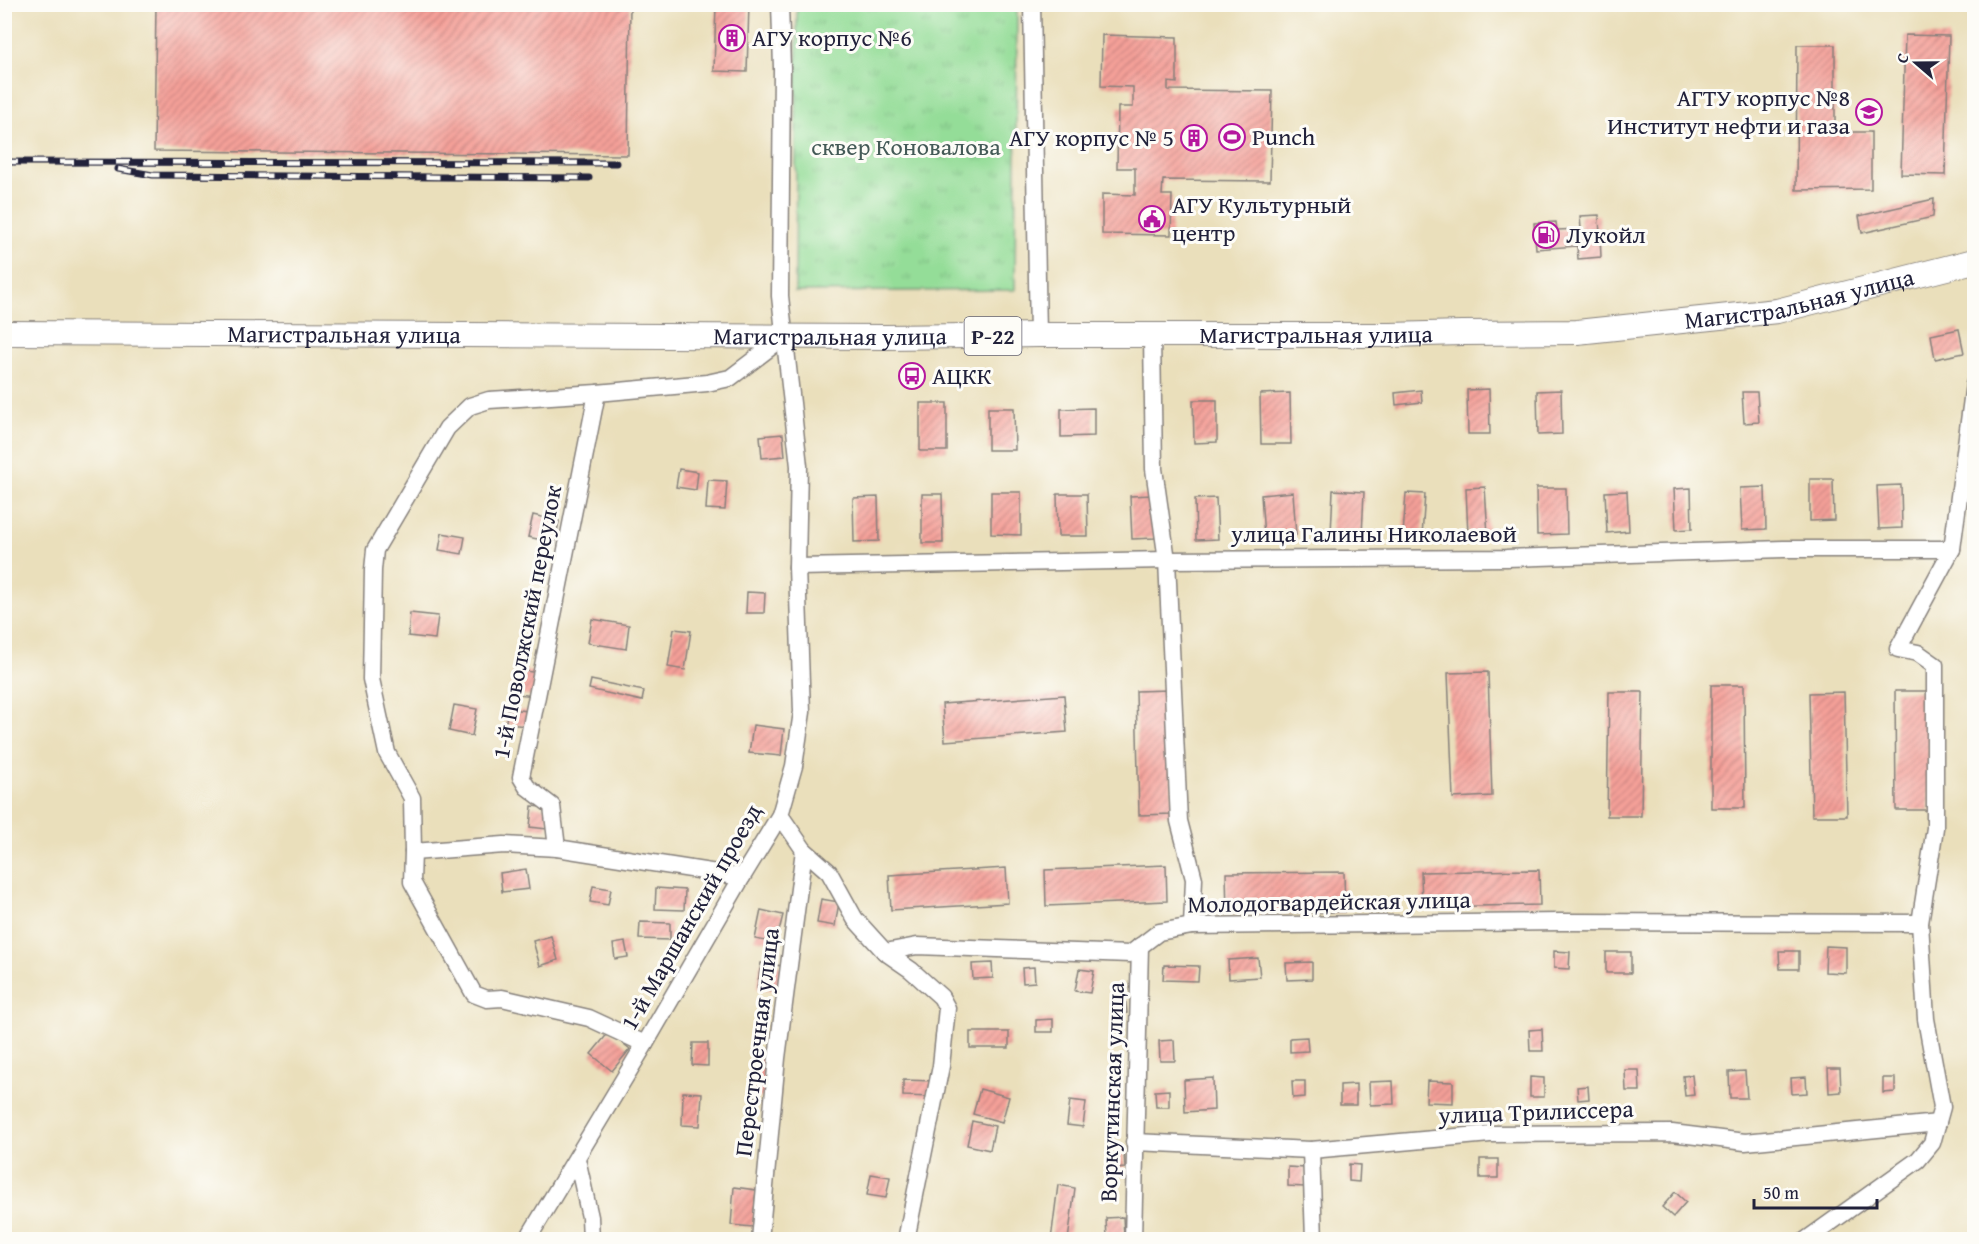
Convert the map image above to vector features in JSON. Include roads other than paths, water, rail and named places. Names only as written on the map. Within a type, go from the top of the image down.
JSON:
[{"type":"highway","name":"Магистральная улица","points":[[4,333],[886,338],[1577,332],[1777,311],[1974,261]]},
{"type":"street","name":"1-й Маршанский проезд","points":[[527,1239],[577,1159],[780,815],[794,766],[802,712],[797,567],[799,466],[780,296],[780,4]]},
{"type":"street","points":[[1032,4],[1038,335]]},
{"type":"street","points":[[1152,336],[1154,469],[1167,560],[1179,821],[1194,879],[1192,926]]},
{"type":"street","points":[[645,1044],[589,1018],[502,998],[487,999],[474,994],[412,882],[414,852],[412,798],[387,753],[371,679],[375,550],[447,428],[470,406],[489,400],[707,383],[730,378],[784,337]]},
{"type":"street","points":[[1806,1239],[1918,1160],[1932,1143],[1942,1107],[1926,1019],[1920,923],[1935,828],[1935,665],[1918,653],[1898,649],[1952,549],[1974,384]]},
{"type":"street","name":"1-й Поволжский переулок","points":[[557,848],[552,806],[527,787],[521,777],[597,393]]},
{"type":"street","name":"улица Галины Николаевой","points":[[797,567],[1167,560],[1506,558],[1783,549],[1952,549]]},
{"type":"street","points":[[780,815],[804,850],[829,872],[855,919],[885,952],[911,970],[941,997],[947,1008],[941,1066],[906,1239]]},
{"type":"street","points":[[414,852],[504,845],[557,848],[742,877]]},
{"type":"street","name":"Перестроечная улица","points":[[760,1239],[777,1058],[804,850]]},
{"type":"street","name":"Молодогвардейская улица","points":[[885,952],[917,946],[1130,954],[1160,932],[1192,926],[1562,922],[1920,923]]},
{"type":"street","name":"Воркутинская улица","points":[[1133,1239],[1140,946]]},
{"type":"street","name":"улица Трилиссера","points":[[1134,1142],[1311,1150],[1490,1134],[1672,1133],[1745,1142],[1938,1123]]},
{"type":"street","points":[[1311,1150],[1314,1239]]},
{"type":"street","points":[[577,1159],[590,1217],[591,1239]]},
{"type":"railway","points":[[4,162],[616,163]]},
{"type":"railway","points":[[118,169],[153,175],[589,178]]},
{"type":"place","name":"АГУ корпус №6","points":[[732,38]]},
{"type":"place","name":"АГТУ корпус №8 Институт нефти и газа","points":[[1869,112]]},
{"type":"place","name":"Punch","points":[[1232,137]]},
{"type":"place","name":"АГУ корпус № 5","points":[[1194,138]]},
{"type":"place","name":"АГУ Культурный центр","points":[[1152,219]]},
{"type":"place","name":"Лукойл","points":[[1546,235]]},
{"type":"place","name":"АЦКК","points":[[912,376]]},
{"type":"park label","name":"сквер Коновалова","points":[[906,147]]}]
